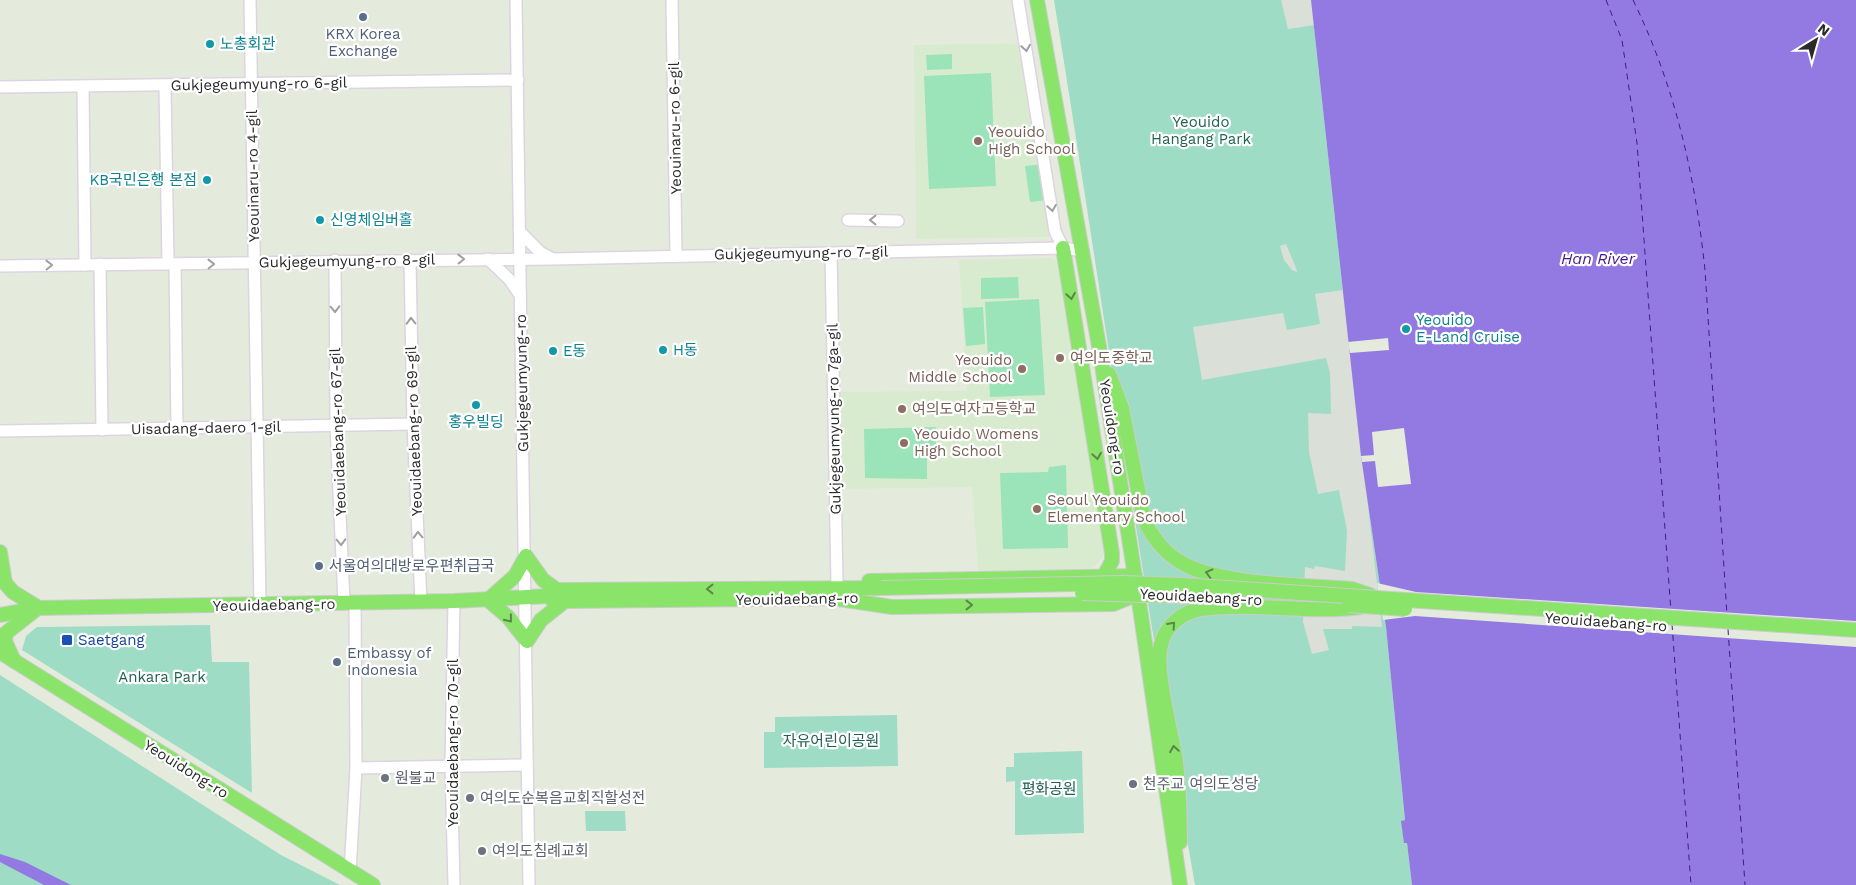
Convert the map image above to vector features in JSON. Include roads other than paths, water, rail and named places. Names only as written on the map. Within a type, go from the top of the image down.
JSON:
[{"type":"main road","name":"Yeouidong-ro","points":[[1037,0],[1099,346],[1138,594],[1180,885]]},
{"type":"main road","points":[[1063,248],[1112,553],[1112,561],[1104,576]]},
{"type":"main road","points":[[1099,346],[1122,408],[1145,522],[1165,550],[1185,565],[1222,576],[1352,589],[1374,602]]},
{"type":"main road","points":[[0,552],[5,583],[13,592],[39,608],[10,628],[6,633],[5,640],[10,657],[15,662]]},
{"type":"main road","points":[[526,556],[557,596],[527,641],[508,616],[488,600],[515,576],[526,556]]},
{"type":"main road","points":[[821,589],[849,581],[1135,576]]},
{"type":"main road","name":"Yeouidaebang-ro","points":[[0,615],[39,608],[421,602],[526,597],[821,589],[883,592],[1113,593],[1374,602],[1856,638]]},
{"type":"main road","name":"Yeouidaebang-ro","points":[[557,596],[834,598],[883,592]]},
{"type":"main road","points":[[1113,604],[1138,594]]},
{"type":"main road","points":[[834,598],[892,607],[1113,604],[1125,606],[1141,615]]},
{"type":"main road","points":[[1180,885],[1178,781],[1160,670],[1159,653],[1166,632],[1179,618],[1189,612],[1254,607],[1330,611],[1374,602],[1856,630]]},
{"type":"main road","name":"Yeouidong-ro","points":[[0,652],[373,885]]},
{"type":"street","name":"Yeouinaru-ro 4-gil","points":[[250,0],[260,605]]},
{"type":"street","name":"Gukjegeumyung-ro","points":[[516,0],[526,556],[526,765],[529,885]]},
{"type":"street","name":"Yeouinaru-ro 6-gil","points":[[672,0],[676,256]]},
{"type":"street","points":[[1018,0],[1056,230],[1063,248]]},
{"type":"street","name":"Gukjegeumyung-ro 6-gil","points":[[0,87],[518,80]]},
{"type":"street","points":[[165,86],[177,429]]},
{"type":"street","points":[[83,87],[85,265]]},
{"type":"street","points":[[848,220],[898,221]]},
{"type":"street","points":[[519,231],[540,252],[553,259]]},
{"type":"street","name":"Gukjegeumyung-ro 7-gil","points":[[520,258],[553,259],[1063,248],[1083,251]]},
{"type":"street","name":"Gukjegeumyung-ro 7ga-gil","points":[[831,253],[837,584]]},
{"type":"street","name":"Gukjegeumyung-ro 8-gil","points":[[0,266],[520,258]]},
{"type":"street","points":[[488,259],[509,279],[520,296]]},
{"type":"street","name":"Yeouidaebang-ro 67-gil","points":[[335,260],[336,426],[350,603],[356,768],[350,872]]},
{"type":"street","name":"Yeouidaebang-ro 69-gil","points":[[410,260],[413,424],[421,602]]},
{"type":"street","points":[[100,264],[102,430]]},
{"type":"street","name":"Uisadang-daero 1-gil","points":[[0,430],[177,429],[413,424]]},
{"type":"street","name":"Yeouidaebang-ro 70-gil","points":[[454,601],[451,765],[454,885]]},
{"type":"street","points":[[356,768],[526,765]]},
{"type":"water","name":"Han River","points":[[1311,0],[1856,0],[1856,885],[1412,885],[1407,843],[1404,843],[1401,821],[1405,820],[1386,627],[1361,456]]},
{"type":"water","points":[[0,854],[25,862],[71,885],[44,885],[0,862]]},
{"type":"place","name":"KRX Korea Exchange","points":[[363,17]]},
{"type":"place","name":"노총회관","points":[[210,44]]},
{"type":"place","name":"Yeouido High School","points":[[978,141]]},
{"type":"place","name":"KB국민은행 본점","points":[[207,180]]},
{"type":"place","name":"신영체임버홀","points":[[320,220]]},
{"type":"place","name":"Yeouido E-Land Cruise","points":[[1406,329]]},
{"type":"place","name":"H동","points":[[663,350]]},
{"type":"place","name":"E동","points":[[553,351]]},
{"type":"place","name":"여의도중학교","points":[[1060,358]]},
{"type":"place","name":"Yeouido Middle School","points":[[1022,369]]},
{"type":"place","name":"홍우빌딩","points":[[476,405]]},
{"type":"place","name":"여의도여자고등학교","points":[[902,409]]},
{"type":"place","name":"Yeouido Womens High School","points":[[904,443]]},
{"type":"place","name":"Seoul Yeouido Elementary School","points":[[1037,509]]},
{"type":"place","name":"서울여의대방로우편취급국","points":[[319,566]]},
{"type":"place","name":"Saetgang","points":[[67,640]]},
{"type":"place","name":"Embassy of Indonesia","points":[[337,662]]},
{"type":"place","name":"원불교","points":[[385,778]]},
{"type":"place","name":"천주교 여의도성당","points":[[1133,784]]},
{"type":"place","name":"여의도순복음교회직할성전","points":[[470,798]]},
{"type":"place","name":"여의도침례교회","points":[[482,851]]},
{"type":"park label","name":"Yeouido Hangang Park","points":[[1201,130]]},
{"type":"park label","name":"Ankara Park","points":[[162,677]]},
{"type":"park label","name":"자유어린이공원","points":[[831,741]]},
{"type":"park label","name":"평화공원","points":[[1049,789]]}]
